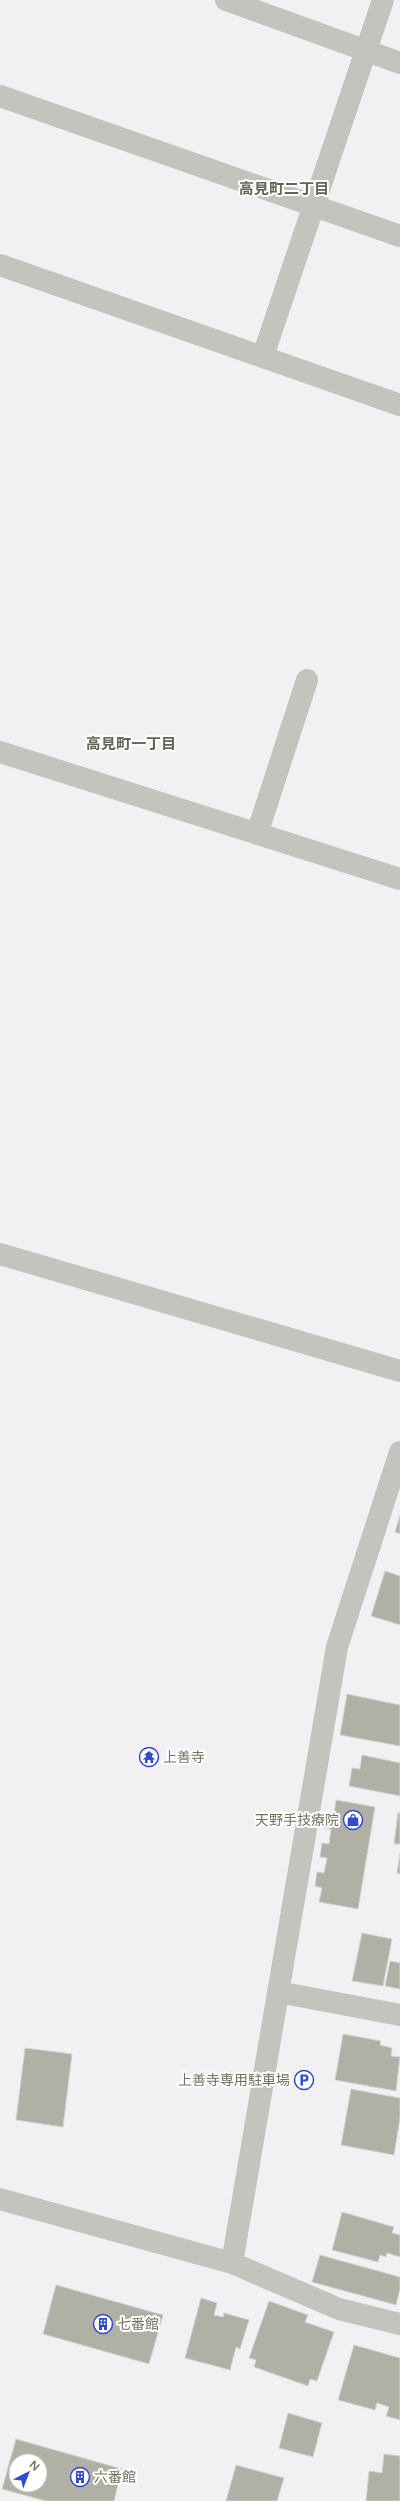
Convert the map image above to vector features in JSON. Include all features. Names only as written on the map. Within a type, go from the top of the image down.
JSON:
[{"type":"street","points":[[226,0],[400,63]]},
{"type":"street","points":[[263,356],[383,0]]},
{"type":"street","points":[[0,96],[400,236]]},
{"type":"street","points":[[0,265],[400,405]]},
{"type":"street","points":[[257,834],[307,680]]},
{"type":"street","points":[[0,752],[400,879]]},
{"type":"street","points":[[0,1254],[400,1371]]},
{"type":"street","points":[[232,2263],[337,1648],[400,1452]]},
{"type":"street","points":[[278,1992],[400,2015]]},
{"type":"street","points":[[0,2199],[232,2263],[339,2309],[400,2324]]},
{"type":"building","points":[[400,1515],[400,1534],[395,1532]]},
{"type":"building","points":[[385,1571],[400,1576],[400,1625],[371,1616]]},
{"type":"building","points":[[347,1694],[400,1705],[400,1746],[340,1735]]},
{"type":"building","points":[[362,1755],[400,1763],[400,1796],[349,1786],[352,1768],[360,1769]]},
{"type":"building","points":[[336,1800],[375,1807],[358,1909],[319,1902],[322,1888],[315,1886],[317,1872],[324,1873],[327,1858],[320,1857],[322,1843],[329,1844],[331,1829],[324,1828],[326,1814],[334,1815]]},
{"type":"building","points":[[398,1813],[400,1813],[400,1844],[394,1844]]},
{"type":"building","points":[[400,1853],[400,1874],[397,1873]]},
{"type":"building","points":[[362,1933],[392,1939],[383,1986],[352,1981]]},
{"type":"building","points":[[390,1961],[400,1963],[400,1989],[385,1986]]},
{"type":"building","points":[[343,2034],[381,2041],[380,2045],[392,2048],[391,2056],[400,2057],[396,2091],[335,2080]]},
{"type":"building","points":[[25,2048],[72,2054],[63,2127],[16,2120]]},
{"type":"building","points":[[351,2089],[400,2098],[400,2118],[394,2155],[341,2145]]},
{"type":"building","points":[[342,2212],[394,2227],[392,2233],[400,2235],[400,2257],[387,2253],[386,2257],[380,2255],[378,2262],[332,2250]]},
{"type":"building","points":[[320,2255],[400,2277],[400,2289],[396,2305],[312,2282]]},
{"type":"building","name":"七番館","points":[[56,2285],[163,2315],[149,2364],[43,2334]]},
{"type":"building","points":[[201,2298],[217,2303],[214,2315],[223,2317],[224,2313],[249,2320],[240,2349],[236,2347],[230,2370],[185,2358]]},
{"type":"building","points":[[269,2301],[308,2315],[305,2322],[334,2332],[317,2381],[310,2379],[308,2386],[254,2367],[256,2360],[249,2358]]},
{"type":"building","points":[[354,2345],[400,2358],[400,2420],[386,2416],[389,2407],[377,2403],[375,2410],[338,2400]]},
{"type":"building","points":[[288,2413],[322,2423],[313,2457],[279,2448]]},
{"type":"building","name":"六番館","points":[[16,2439],[122,2469],[114,2501],[46,2501],[17,2493],[48,2493],[48,2453],[12,2453]]},
{"type":"building","points":[[384,2454],[400,2456],[400,2501],[366,2501],[369,2471],[382,2473]]},
{"type":"building","points":[[236,2465],[284,2478],[277,2501],[226,2501]]},
{"type":"building","name":"六番館","points":[[8,2468],[8,2491],[2,2489]]},
{"type":"place","name":"上善寺","points":[[149,1757]]},
{"type":"place","name":"天野手技療院","points":[[353,1820]]},
{"type":"place","name":"上善寺専用駐車場","points":[[304,2080]]},
{"type":"place","name":"七番館","points":[[103,2324]]},
{"type":"place","name":"六番館","points":[[80,2477]]},
{"type":"district","name":"高見町二丁目","points":[[284,189]]},
{"type":"district","name":"高見町一丁目","points":[[131,744]]}]
